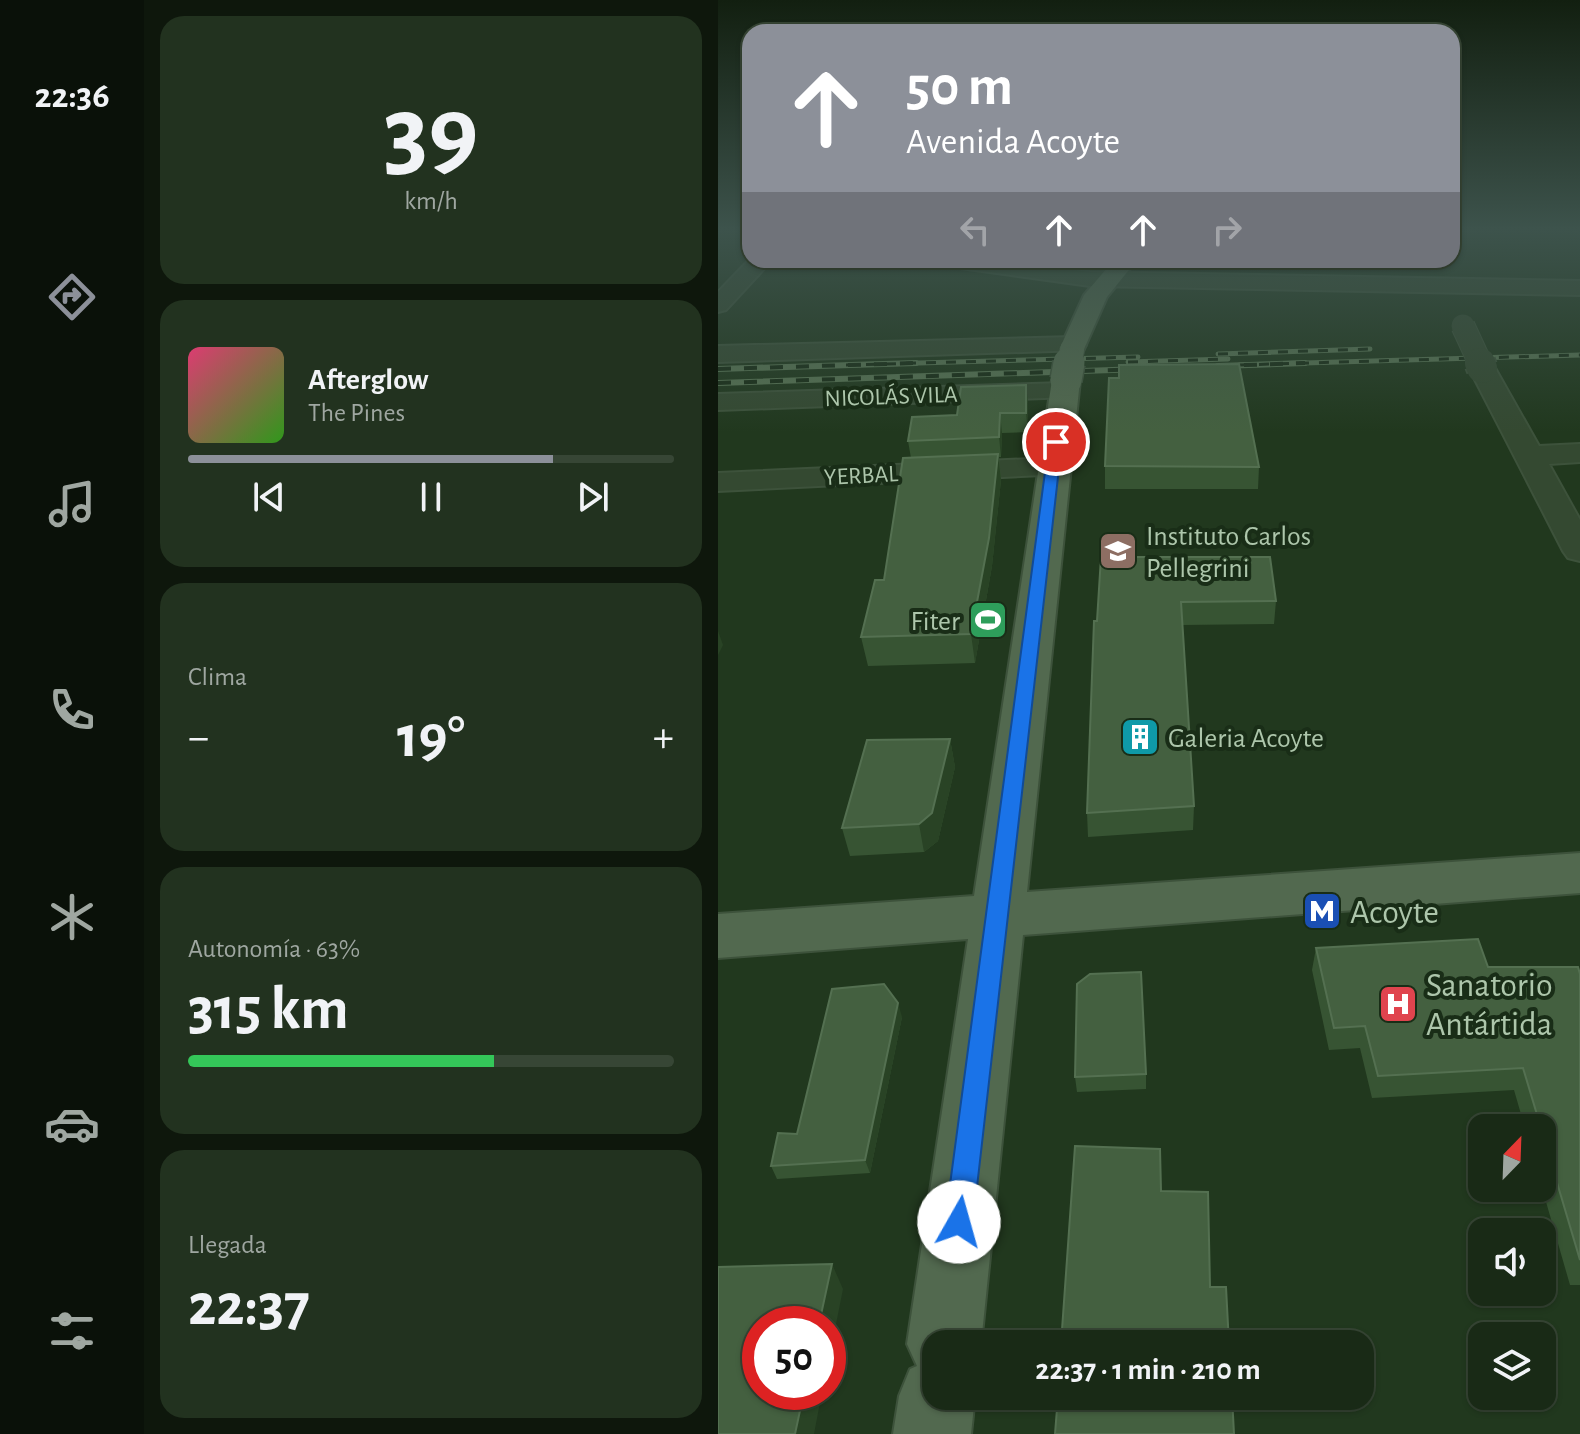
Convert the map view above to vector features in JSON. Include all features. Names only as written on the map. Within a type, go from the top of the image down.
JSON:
[{"type":"main road","points":[[946,1330],[1053,467],[1072,347],[1098,298]]},
{"type":"main road","points":[[718,936],[1580,873]]},
{"type":"main road","points":[[932,1434],[935,1410]]},
{"type":"street","points":[[1448,298],[1482,368],[1580,551]]},
{"type":"street","points":[[718,354],[1072,347]]},
{"type":"street","name":"NICOLÁS VILA","points":[[718,402],[1065,386]]},
{"type":"street","points":[[1528,456],[1580,453]]},
{"type":"street","name":"YERBAL","points":[[718,482],[1053,467]]},
{"type":"building","points":[[1239,364],[1259,467],[1105,466],[1109,378],[1119,378],[1119,365]]},
{"type":"building","points":[[1026,385],[1026,413],[1000,413],[999,437],[908,441],[912,417],[957,415],[961,387]]},
{"type":"building","points":[[998,454],[989,538],[971,634],[861,637],[875,580],[884,580],[903,458]]},
{"type":"building","points":[[1101,557],[1270,557],[1276,601],[1181,602],[1194,806],[1087,813],[1094,621],[1097,621]]},
{"type":"building","points":[[950,739],[932,813],[919,824],[842,828],[867,740]]},
{"type":"building","points":[[1478,939],[1488,967],[1578,967],[1580,1260],[1556,1179],[1556,1114],[1537,1114],[1523,1068],[1378,1076],[1365,1026],[1334,1028],[1316,948]]},
{"type":"building","points":[[1141,972],[1146,1074],[1075,1077],[1077,984],[1090,974]]},
{"type":"building","points":[[884,984],[898,1003],[865,1160],[771,1166],[778,1133],[797,1134],[832,989]]},
{"type":"building","points":[[1075,1146],[1160,1149],[1161,1191],[1208,1192],[1210,1287],[1226,1287],[1228,1330],[1062,1330]]},
{"type":"building","points":[[832,1264],[823,1306],[742,1306],[742,1410],[800,1410],[795,1434],[718,1434],[718,1267]]},
{"type":"building","points":[[1057,1410],[1233,1410],[1234,1434],[1055,1434]]},
{"type":"railway","points":[[1218,354],[1370,349]]},
{"type":"railway","points":[[1292,363],[1580,355]]},
{"type":"railway","points":[[888,364],[1138,357]]},
{"type":"railway","points":[[1128,362],[1228,359]]},
{"type":"railway","points":[[888,364],[916,363]]},
{"type":"railway","points":[[1218,366],[1292,363]]},
{"type":"railway","points":[[1239,365],[1292,363]]},
{"type":"railway","points":[[1292,363],[1305,363]]},
{"type":"railway","points":[[718,369],[888,364]]},
{"type":"railway","points":[[846,365],[888,364]]},
{"type":"railway","points":[[718,383],[1142,369]]},
{"type":"place","name":"Instituto Carlos Pellegrini","points":[[1118,551]]},
{"type":"place","name":"Fiter","points":[[988,620]]},
{"type":"place","name":"Galeria Acoyte","points":[[1140,737]]},
{"type":"place","name":"Acoyte","points":[[1322,911]]},
{"type":"place","name":"Sanatorio Antártida","points":[[1398,1004]]},
{"type":"route","points":[[959,1222],[1056,442]]}]
